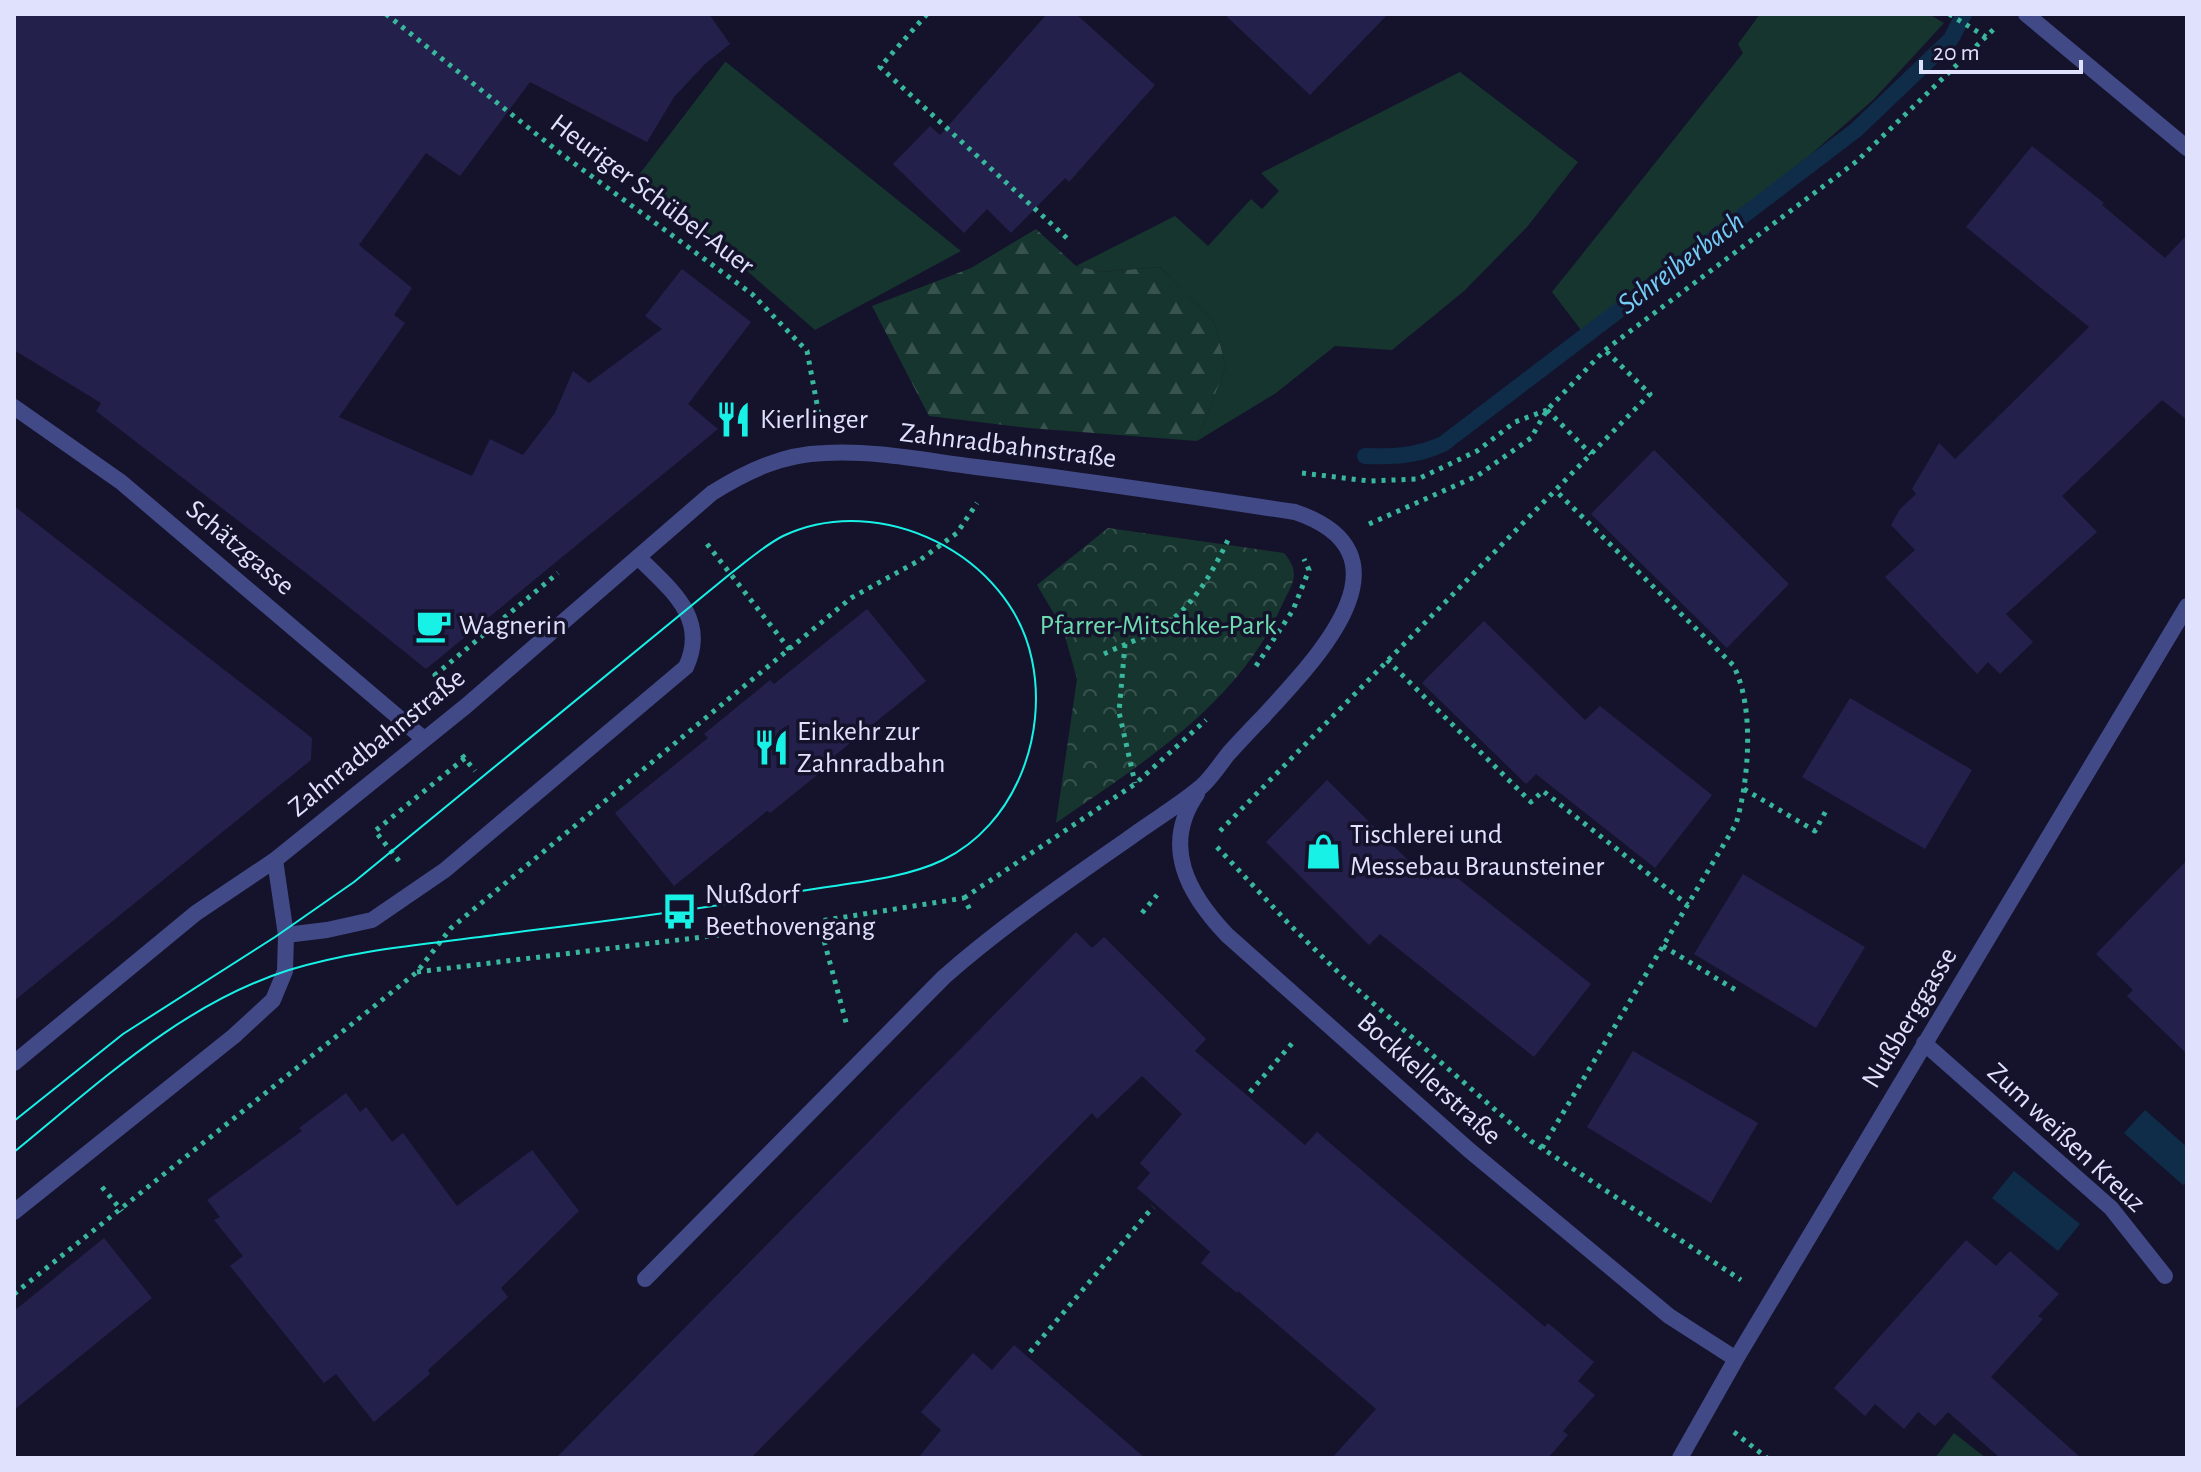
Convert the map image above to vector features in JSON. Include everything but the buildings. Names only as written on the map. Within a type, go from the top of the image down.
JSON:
[{"type":"street","points":[[2026,14],[2187,148]]},
{"type":"street","name":"Schätzgasse","points":[[14,407],[121,482],[424,739]]},
{"type":"street","name":"Zahnradbahnstraße","points":[[14,1063],[196,913],[275,860],[424,739],[712,493],[743,473],[785,458],[826,452],[894,457],[1046,475],[1295,512],[1319,520],[1340,537]]},
{"type":"street","points":[[645,1279],[944,977],[987,939],[1203,785],[1317,657],[1342,618],[1355,572],[1349,551],[1340,537]]},
{"type":"street","points":[[286,935],[372,920],[445,870],[686,667],[694,650],[694,628],[670,589],[638,557]]},
{"type":"street","name":"Nußberggasse","points":[[1680,1458],[1924,1043],[2187,606]]},
{"type":"street","name":"Bockkellerstraße","points":[[1203,785],[1189,806],[1180,829],[1179,850],[1202,906],[1227,935],[1469,1150],[1669,1316],[1736,1359]]},
{"type":"street","points":[[14,1212],[257,1017],[273,1000],[285,971],[286,935],[275,860]]},
{"type":"street","name":"Zum weißen Kreuz","points":[[1924,1043],[2111,1208],[2165,1276]]},
{"type":"path","name":"Heuriger Schübel-Auer","points":[[386,14],[560,153],[752,294],[807,351],[826,452]]},
{"type":"path","points":[[927,14],[880,67],[1070,241]]},
{"type":"path","points":[[1340,537],[1477,476],[1531,438],[1547,410],[1605,350],[1857,161],[1986,37],[1949,14]]},
{"type":"path","points":[[1605,350],[1650,394],[1211,840],[1343,977],[1542,1148],[1714,1265],[1772,1299]]},
{"type":"path","points":[[1547,410],[1591,454]]},
{"type":"path","points":[[1542,1148],[1736,824],[1744,789],[1748,710],[1743,683],[1733,665],[1555,490]]},
{"type":"path","points":[[14,1294],[417,972],[451,928],[851,598],[920,560],[957,533],[977,503],[963,501]]},
{"type":"path","points":[[1104,654],[1162,627],[1194,598],[1214,570],[1232,532],[1254,506]]},
{"type":"path","points":[[715,534],[706,542],[790,650]]},
{"type":"path","points":[[1251,674],[1293,610],[1309,570],[1303,557]]},
{"type":"path","points":[[1125,644],[1119,712],[1135,784]]},
{"type":"path","points":[[1387,660],[1531,802],[1543,791],[1688,905]]},
{"type":"path","points":[[417,972],[819,922],[964,898],[1135,784],[1210,716]]},
{"type":"path","points":[[375,831],[465,758]]},
{"type":"path","points":[[1744,789],[1815,831],[1828,807]]},
{"type":"path","points":[[1142,913],[1183,865]]},
{"type":"path","points":[[964,898],[987,939]]},
{"type":"path","points":[[819,922],[857,1064]]},
{"type":"path","points":[[1663,946],[1739,992]]},
{"type":"path","points":[[1030,1352],[1153,1207]]},
{"type":"green space","points":[[1760,14],[1929,14],[1944,23],[1874,99],[1809,156],[1581,330],[1552,292],[1743,53],[1738,44]]},
{"type":"green space","points":[[725,62],[961,251],[815,330],[638,176]]},
{"type":"green space","points":[[1460,72],[1578,162],[1527,227],[1464,291],[1392,350],[1335,346],[1276,393],[1197,441],[1226,366],[1214,322],[1160,267],[1102,272],[1076,266],[1175,216],[1208,246],[1251,199],[1262,209],[1279,191],[1261,173]]},
{"type":"green space","points":[[1036,229],[1076,266],[1102,272],[1160,267],[1214,322],[1226,366],[1197,441],[1029,428],[929,416],[872,306],[971,268]]},
{"type":"green space","name":"Pfarrer-Mitschke-Park","points":[[1108,528],[1284,553],[1293,567],[1293,579],[1262,642],[1213,703],[1153,755],[1056,823],[1077,679],[1063,629],[1037,585]]},
{"type":"green space","points":[[1954,1433],[1986,1458],[1935,1458]]},
{"type":"water","points":[[2145,1110],[2187,1147],[2187,1181],[2183,1185],[2124,1133]]},
{"type":"water","points":[[2014,1171],[2080,1224],[2058,1251],[1992,1198]]},
{"type":"waterway","name":"Schreiberbach","points":[[1365,456],[1405,455],[1443,444],[1856,130],[1951,39],[1964,14]]},
{"type":"tram line","points":[[14,1121],[123,1034],[275,937],[354,882],[730,574],[783,536],[821,524],[860,521],[899,527],[936,541],[970,562],[998,590],[1019,623],[1032,660],[1036,689],[1030,747],[1007,801],[990,825],[943,860],[874,880],[681,911],[384,949],[289,970],[250,985],[177,1024],[110,1073],[14,1152]]},
{"type":"place","name":"Kierlinger","points":[[734,420]]},
{"type":"place","name":"Wagnerin","points":[[433,626]]},
{"type":"place","name":"Einkehr zur Zahnradbahn","points":[[771,748]]},
{"type":"place","name":"Tischlerei und Messebau Braunsteiner","points":[[1324,851]]},
{"type":"place","name":"Nußdorf Beethovengang","points":[[679,911]]}]
